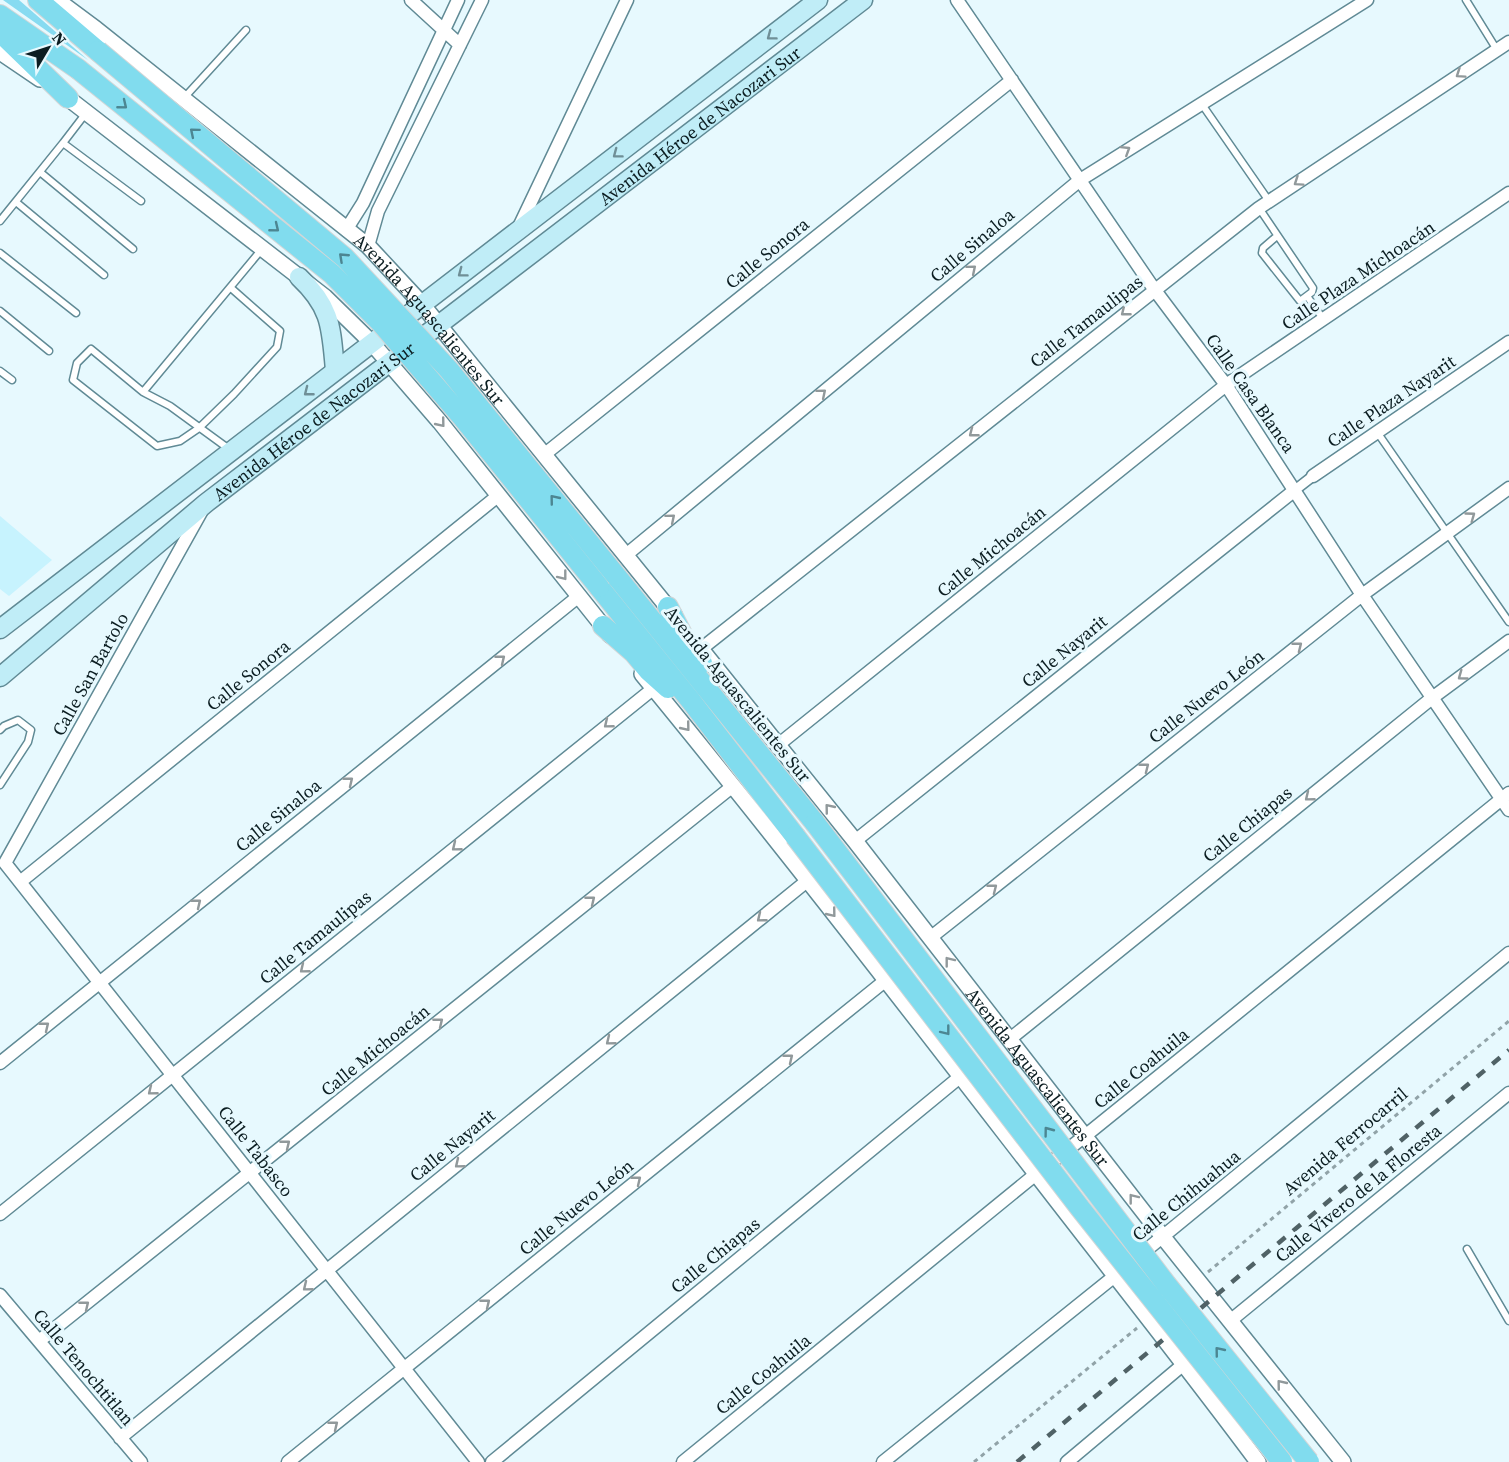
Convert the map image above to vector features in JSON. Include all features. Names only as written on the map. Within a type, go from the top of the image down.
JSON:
[{"type":"main road","name":"Avenida Aguascalientes Sur","points":[[38,0],[345,258],[449,370],[815,823],[1152,1266],[1309,1462]]},
{"type":"main road","name":"Avenida Héroe de Nacozari Sur","points":[[2,624],[232,451],[421,303],[818,0]]},
{"type":"main road","name":"Avenida Héroe de Nacozari Sur","points":[[0,677],[206,503],[863,0]]},
{"type":"main road","name":"Avenida Aguascalientes Sur","points":[[0,15],[78,69],[332,273],[381,323],[463,418],[691,701],[1080,1208],[1282,1462]]},
{"type":"main road","points":[[0,32],[68,98]]},
{"type":"main road","points":[[298,277],[316,295],[328,318],[332,331],[335,370]]},
{"type":"main road","points":[[668,607],[684,638],[702,664],[710,692]]},
{"type":"main road","points":[[603,626],[634,653],[664,685],[691,701]]},
{"type":"street","name":"Avenida Aguascalientes Sur","points":[[57,0],[368,246],[421,303],[855,841],[1163,1237],[1343,1462]]},
{"type":"street","points":[[411,0],[460,45]]},
{"type":"street","points":[[346,230],[363,203],[458,0]]},
{"type":"street","points":[[325,297],[341,302],[354,297],[368,281],[372,264],[368,246],[378,212],[482,0]]},
{"type":"street","points":[[517,231],[627,0]]},
{"type":"street","name":"Calle Casa Blanca","points":[[957,0],[1154,289],[1226,385],[1362,595],[1432,698],[1505,796],[1509,810]]},
{"type":"street","name":"Calle Sinaloa","points":[[626,555],[1080,180],[1367,0]]},
{"type":"street","name":"Calle Tamaulipas","points":[[701,649],[1154,289],[1264,205],[1509,42]]},
{"type":"street","points":[[0,52],[68,98],[325,297],[371,342],[499,495],[733,786],[1185,1363],[1254,1457],[1302,1411]]},
{"type":"street","name":"Calle Sonora","points":[[545,454],[1012,80]]},
{"type":"street","name":"Calle Plaza Michoacán","points":[[1226,385],[1509,193]]},
{"type":"street","name":"Calle Plaza Nayarit","points":[[1295,490],[1509,342]]},
{"type":"street","points":[[418,396],[413,381],[413,372],[419,361],[435,349],[444,347],[461,351]]},
{"type":"street","name":"Calle Michoacán","points":[[778,746],[1226,385]]},
{"type":"street","name":"Calle Nuevo León","points":[[930,938],[1362,595],[1509,488]]},
{"type":"street","name":"Calle Nayarit","points":[[855,841],[1295,490]]},
{"type":"street","name":"Calle Sonora","points":[[20,882],[499,495]]},
{"type":"street","name":"Calle San Bartolo","points":[[2,867],[206,503]]},
{"type":"street","name":"Calle Sinaloa","points":[[0,1063],[579,596]]},
{"type":"street","name":"Calle Chiapas","points":[[1010,1039],[1432,698],[1509,641]]},
{"type":"street","name":"Calle Tamaulipas","points":[[0,1214],[654,688]]},
{"type":"street","name":"Calle Michoacán","points":[[39,1341],[733,786]]},
{"type":"street","name":"Calle Coahuila","points":[[683,1462],[1505,796]]},
{"type":"street","name":"Calle Tabasco","points":[[2,867],[20,882],[478,1462]]},
{"type":"street","name":"Calle Nayarit","points":[[120,1438],[807,881]]},
{"type":"street","name":"Calle Chihuahua","points":[[883,1462],[1163,1237],[1509,952]]},
{"type":"street","name":"Calle Nuevo León","points":[[288,1462],[886,980]]},
{"type":"street","name":"Calle Chiapas","points":[[492,1462],[961,1076]]},
{"type":"street","name":"Calle Vivero de la Floresta","points":[[1230,1321],[1509,1093]]},
{"type":"street","name":"Calle Tenochtitlan","points":[[0,1295],[141,1462]]},
{"type":"street","points":[[1067,1462],[1185,1363]]},
{"type":"lane","points":[[1466,0],[1497,50]]},
{"type":"lane","points":[[183,99],[246,30]]},
{"type":"lane","points":[[1201,103],[1264,205],[1277,236],[1313,288],[1312,292],[1300,301],[1262,253],[1263,248],[1277,236]]},
{"type":"lane","points":[[0,221],[86,112]]},
{"type":"lane","points":[[63,143],[141,201]]},
{"type":"lane","points":[[40,172],[133,249]]},
{"type":"lane","points":[[16,202],[104,275]]},
{"type":"lane","points":[[144,392],[262,248]]},
{"type":"lane","points":[[0,253],[76,314]]},
{"type":"lane","points":[[231,288],[280,331],[277,347],[199,428],[180,441],[157,446],[73,380],[77,363],[91,348],[144,392],[170,406],[199,428],[232,451]]},
{"type":"lane","points":[[1306,296],[1324,320]]},
{"type":"lane","points":[[0,311],[49,351]]},
{"type":"lane","points":[[0,371],[12,380]]},
{"type":"lane","points":[[1377,432],[1509,622]]},
{"type":"lane","points":[[0,730],[18,720],[31,730],[28,742],[0,785]]},
{"type":"lane","points":[[1467,1249],[1509,1321]]},
{"type":"path","name":"Avenida Ferrocarril","points":[[1198,1280],[1509,1022]]},
{"type":"path","points":[[974,1462],[1149,1318]]},
{"type":"shaded area","points":[[3,0],[19,0],[88,60]]},
{"type":"shaded area","points":[[0,516],[52,560],[9,596],[0,589]]},
{"type":"railway","points":[[1017,1462],[1509,1050]]}]
